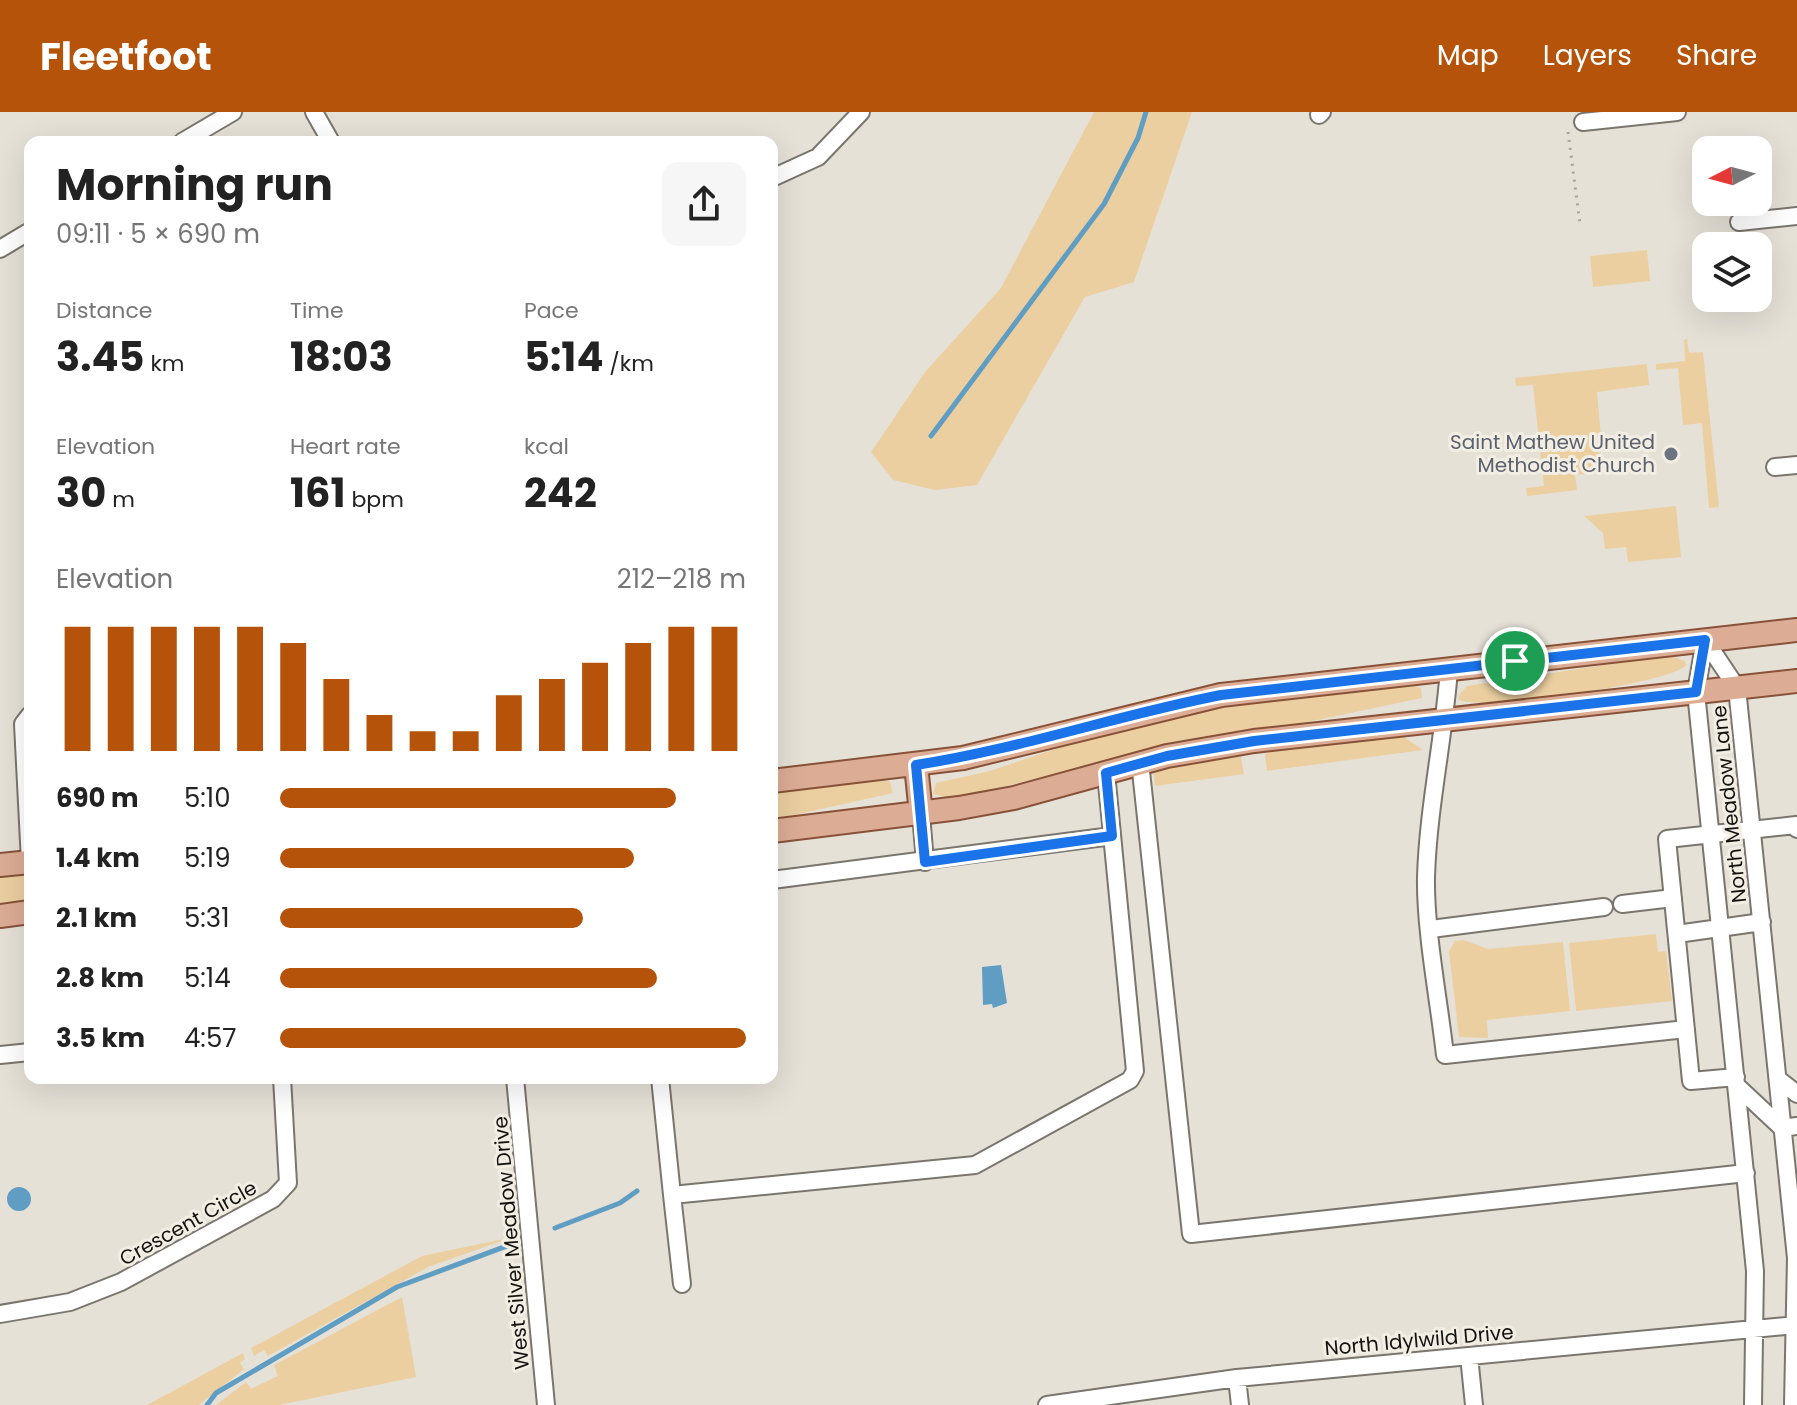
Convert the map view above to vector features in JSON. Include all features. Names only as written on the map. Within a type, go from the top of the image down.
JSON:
[{"type":"main road","points":[[778,780],[916,765],[1022,746],[1150,710],[1221,695],[1797,630]]},
{"type":"main road","points":[[778,830],[921,814],[1014,798],[1140,762],[1254,741],[1797,681]]},
{"type":"main road","points":[[916,765],[921,814]]},
{"type":"main road","points":[[0,865],[24,863]]},
{"type":"main road","points":[[0,916],[24,913]]},
{"type":"street","points":[[192,136],[233,112]]},
{"type":"street","points":[[314,112],[328,136]]},
{"type":"street","points":[[778,175],[818,157],[861,112]]},
{"type":"street","points":[[1575,124],[1677,112]]},
{"type":"street","points":[[1739,222],[1797,216]]},
{"type":"street","points":[[0,249],[24,235]]},
{"type":"street","points":[[1775,467],[1797,465]]},
{"type":"street","name":"North Meadow Lane","points":[[1705,640],[1737,688],[1778,1079],[1790,1127],[1796,1258],[1793,1405]]},
{"type":"street","name":"North Meadow Lane","points":[[1705,640],[1696,692],[1746,1173],[1757,1329],[1753,1405]]},
{"type":"street","points":[[1449,669],[1429,830],[1426,881],[1445,1055],[1686,1029]]},
{"type":"street","points":[[24,723],[24,744]]},
{"type":"street","points":[[1140,762],[1191,1234],[1746,1173]]},
{"type":"street","points":[[672,1195],[975,1165],[1130,1080],[1135,1071],[1106,773]]},
{"type":"street","points":[[921,814],[925,862]]},
{"type":"street","points":[[1790,1127],[1737,1081],[1691,1081],[1667,839],[1796,825],[1797,829]]},
{"type":"street","points":[[778,879],[1112,836]]},
{"type":"street","points":[[1622,904],[1673,898]]},
{"type":"street","points":[[1431,929],[1604,907]]},
{"type":"street","points":[[1677,934],[1762,922]]},
{"type":"street","points":[[0,1055],[24,1053]]},
{"type":"street","points":[[1778,1079],[1797,1094]]},
{"type":"street","name":"Crescent Circle","points":[[0,1314],[70,1302],[121,1282],[273,1199],[288,1183],[282,1084]]},
{"type":"street","name":"West Silver Meadow Drive","points":[[516,1084],[546,1405]]},
{"type":"street","points":[[661,1084],[682,1284]]},
{"type":"street","name":"North Idylwild Drive","points":[[1047,1405],[1237,1378],[1796,1325]]},
{"type":"street","points":[[1469,1356],[1474,1405]]},
{"type":"street","points":[[1237,1378],[1240,1405]]},
{"type":"path","points":[[1575,124],[1580,224]]},
{"type":"shaded area","points":[[1094,112],[1192,112],[1134,282],[1085,297],[977,485],[935,490],[893,480],[871,452],[925,372],[1001,288]]},
{"type":"shaded area","points":[[1647,250],[1650,281],[1593,287],[1590,256]]},
{"type":"shaded area","points":[[1687,339],[1689,353],[1703,352],[1719,507],[1709,508],[1702,423],[1683,425],[1678,368],[1656,370],[1656,364],[1685,361],[1684,340]]},
{"type":"shaded area","points":[[1647,364],[1649,385],[1597,392],[1601,437],[1592,438],[1609,472],[1575,475],[1577,490],[1527,496],[1526,488],[1544,486],[1533,385],[1516,386],[1515,378]]},
{"type":"shaded area","points":[[1676,506],[1681,557],[1628,562],[1626,547],[1605,549],[1603,533],[1584,516]]},
{"type":"shaded area","points":[[1669,655],[1685,661],[1686,665],[1648,680],[1538,699],[1502,702],[1459,700],[1459,695],[1467,686]]},
{"type":"shaded area","points":[[1406,684],[1421,688],[1422,698],[1289,726],[1195,739],[953,799],[933,794],[936,783],[990,771],[1094,736],[1196,710]]},
{"type":"shaded area","points":[[1401,735],[1423,750],[1267,771],[1265,755],[1270,750]]},
{"type":"shaded area","points":[[1231,754],[1241,757],[1244,774],[1155,786],[1153,769]]},
{"type":"shaded area","points":[[879,779],[890,782],[893,793],[778,819],[778,789]]},
{"type":"shaded area","points":[[24,873],[24,901],[0,904],[0,875]]},
{"type":"shaded area","points":[[1656,934],[1658,952],[1666,951],[1672,1001],[1576,1011],[1569,943]]},
{"type":"shaded area","points":[[1464,940],[1488,949],[1563,942],[1570,1011],[1487,1020],[1488,1038],[1459,1037],[1449,951],[1455,941]]},
{"type":"shaded area","points":[[513,1237],[428,1267],[268,1356],[264,1350],[254,1356],[251,1348],[422,1256]]},
{"type":"shaded area","points":[[402,1297],[416,1377],[279,1405],[216,1405],[246,1382],[251,1389],[278,1376],[274,1365]]},
{"type":"shaded area","points":[[243,1353],[245,1359],[240,1363],[244,1369],[199,1405],[147,1405]]},
{"type":"water","points":[[1001,965],[1007,1003],[993,1008],[992,1004],[983,1005],[982,967]]},
{"type":"water","points":[[19,1187],[27,1191],[31,1199],[27,1207],[19,1211],[11,1207],[7,1199],[11,1191]]},
{"type":"waterway","points":[[931,436],[1104,204],[1138,138],[1146,112]]},
{"type":"waterway","points":[[555,1228],[620,1203],[637,1191]]},
{"type":"waterway","points":[[207,1405],[216,1393],[397,1287],[512,1244]]},
{"type":"place","name":"Saint Mathew United Methodist Church","points":[[1671,454]]},
{"type":"route","points":[[1705,640],[1696,692],[1254,741],[1167,756],[1106,773],[1112,836],[925,862],[916,765],[1022,746],[1150,710],[1221,695],[1515,661],[1705,640]]}]
